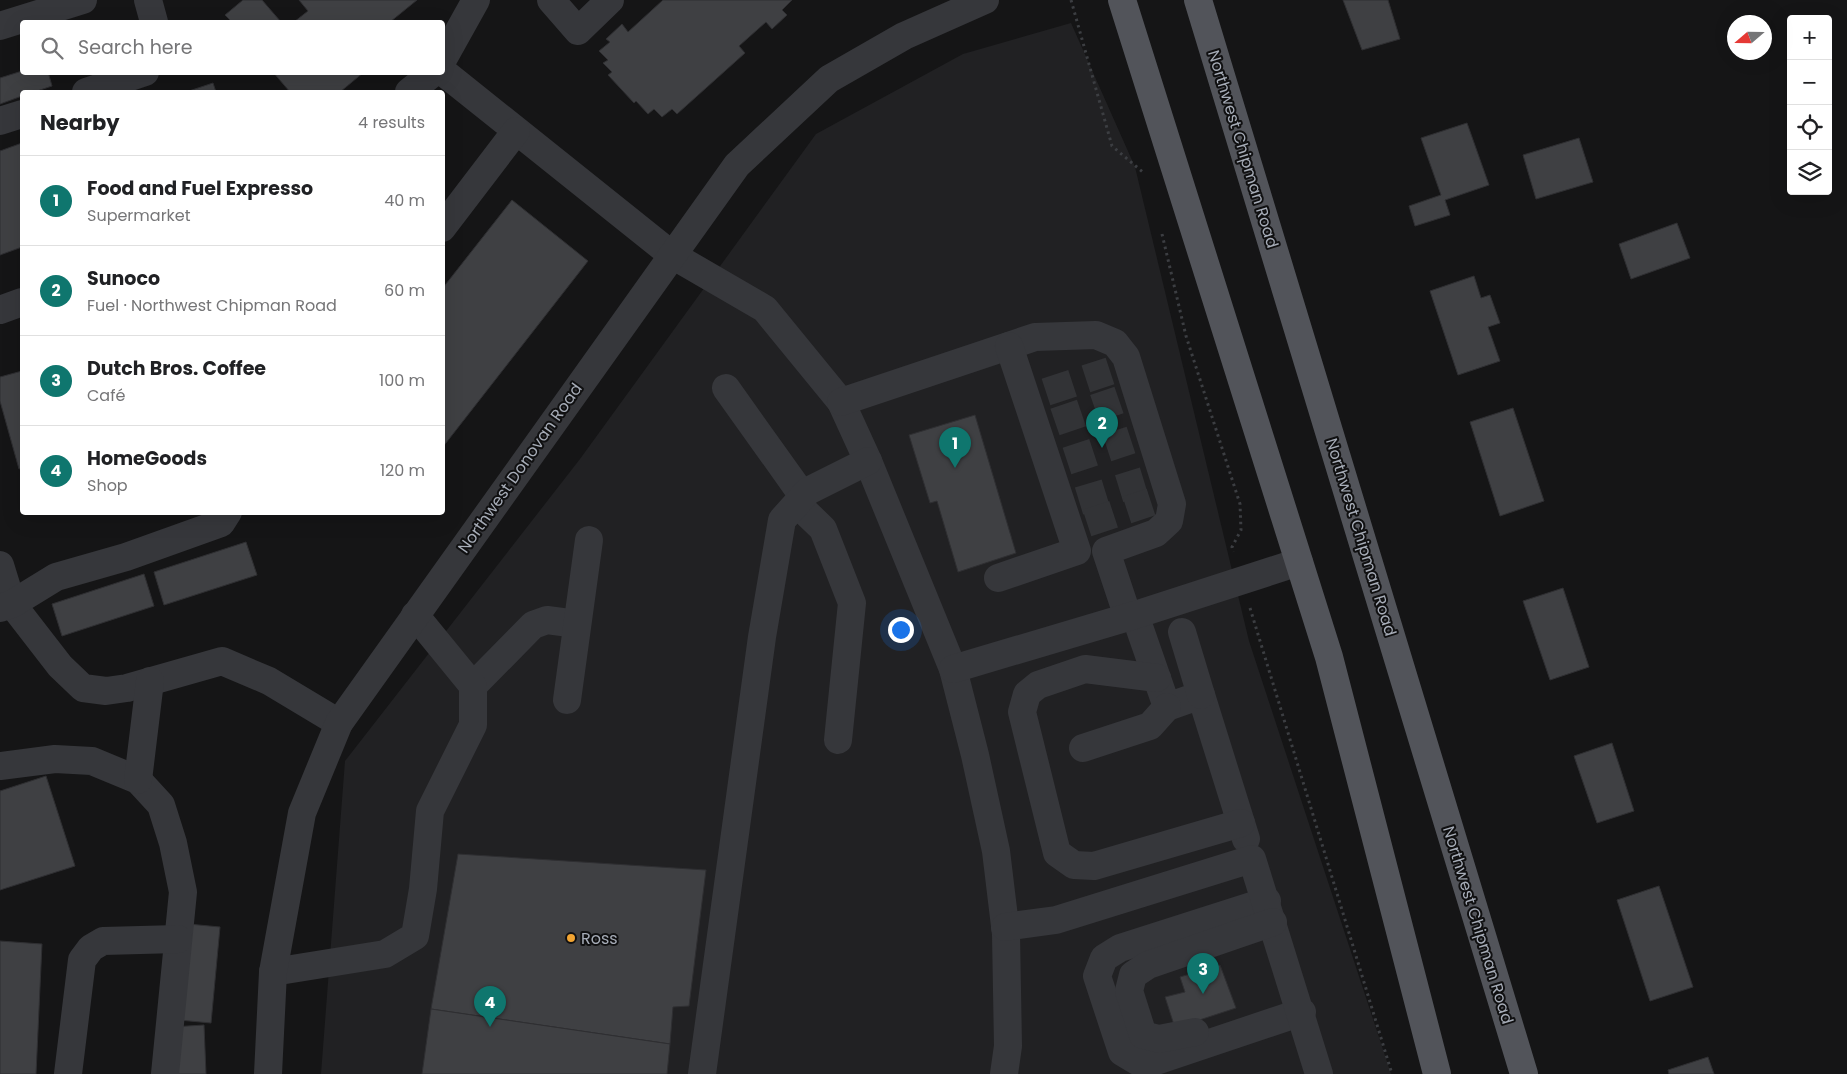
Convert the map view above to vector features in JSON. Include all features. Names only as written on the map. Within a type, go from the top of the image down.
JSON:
[{"type":"main road","points":[[1122,0],[1329,656],[1437,1074]]},
{"type":"main road","name":"Northwest Chipman Road","points":[[1198,0],[1524,1074]]},
{"type":"street","points":[[0,26],[83,0]]},
{"type":"street","points":[[148,0],[153,20]]},
{"type":"street","points":[[445,56],[476,0]]},
{"type":"street","points":[[551,0],[578,31],[610,0]]},
{"type":"street","name":"Northwest Donovan Road","points":[[268,1074],[273,972],[302,813],[339,723],[737,165],[829,79],[904,36],[985,0]]},
{"type":"street","points":[[445,73],[672,255],[765,309],[841,402],[868,461],[953,669],[996,851],[1005,927],[1008,1046],[1004,1074]]},
{"type":"street","points":[[92,90],[136,75]]},
{"type":"street","points":[[412,90],[430,75]]},
{"type":"street","points":[[0,121],[20,115]]},
{"type":"street","points":[[445,224],[516,131]]},
{"type":"street","points":[[0,310],[20,303]]},
{"type":"street","points":[[841,402],[1035,337],[1096,335],[1115,343],[1126,357],[1119,368],[1157,488],[1172,504],[1169,521],[1156,533],[1106,551]]},
{"type":"street","points":[[1009,346],[1036,396],[1075,522],[1106,551],[1167,708]]},
{"type":"street","points":[[726,388],[800,500],[823,530],[852,603],[838,740]]},
{"type":"street","points":[[702,1074],[762,637],[782,520],[808,491],[868,461]]},
{"type":"street","points":[[6,606],[56,577],[185,537],[221,523],[226,515]]},
{"type":"street","points":[[998,578],[1075,522]]},
{"type":"street","points":[[567,700],[589,540]]},
{"type":"street","points":[[953,669],[1131,616],[1300,562]]},
{"type":"street","points":[[0,565],[6,606],[60,666],[84,688],[106,691],[222,662],[268,681],[339,723]]},
{"type":"street","points":[[273,972],[385,954],[415,936],[423,889],[430,811],[473,725],[473,686],[416,615]]},
{"type":"street","points":[[473,686],[533,625],[547,620],[577,624]]},
{"type":"street","points":[[1182,632],[1319,1074]]},
{"type":"street","points":[[1156,678],[1084,670],[1038,685],[1027,694],[1022,712],[1057,853],[1074,865],[1094,866],[1241,823]]},
{"type":"street","points":[[138,780],[150,681]]},
{"type":"street","points":[[1083,748],[1150,726],[1167,708],[1201,694]]},
{"type":"street","points":[[0,766],[54,759],[92,761],[138,780],[161,806],[173,844],[183,892],[165,1074]]},
{"type":"street","points":[[1005,927],[1056,920],[1252,859]]},
{"type":"street","points":[[1270,912],[1120,948],[1104,958],[1097,976],[1122,1052],[1137,1061],[1156,1061],[1299,1005]]},
{"type":"street","points":[[68,1074],[82,960],[91,948],[103,941],[178,939]]},
{"type":"path","points":[[1071,0],[1112,146],[1150,179]]},
{"type":"path","points":[[1160,225],[1186,336],[1240,504],[1242,530],[1232,547],[1392,1074]]},
{"type":"shaded area","points":[[1071,23],[1135,167],[1249,641],[1391,1074],[321,1074],[345,761],[580,459],[816,134],[963,54]]},
{"type":"building","points":[[243,0],[262,0],[279,20],[230,20],[225,15]]},
{"type":"building","points":[[299,0],[417,0],[392,20],[297,20],[308,11]]},
{"type":"building","points":[[663,0],[792,0],[782,10],[787,15],[772,29],[766,22],[739,46],[745,53],[677,114],[672,109],[662,117],[654,109],[648,114],[636,101],[634,103],[608,75],[612,72],[603,63],[608,60],[599,51],[610,42],[606,39],[622,24],[628,32]]},
{"type":"building","points":[[1343,0],[1388,0],[1400,39],[1362,50]]},
{"type":"building","points":[[20,72],[20,75],[49,75],[52,86],[40,90],[20,90],[20,97],[0,104],[0,78]]},
{"type":"building","points":[[276,75],[360,75],[342,90],[288,90]]},
{"type":"building","points":[[213,83],[215,90],[192,90]]},
{"type":"building","points":[[1467,123],[1489,185],[1445,200],[1450,215],[1415,226],[1409,206],[1441,195],[1421,138]]},
{"type":"building","points":[[1579,138],[1593,182],[1536,199],[1523,155]]},
{"type":"building","points":[[20,144],[20,248],[0,255],[0,151]]},
{"type":"building","points":[[512,200],[588,261],[445,444],[445,285]]},
{"type":"building","points":[[1677,223],[1690,258],[1631,279],[1619,244]]},
{"type":"building","points":[[1474,276],[1481,298],[1490,295],[1500,323],[1488,327],[1500,361],[1458,375],[1430,291]]},
{"type":"building","points":[[20,372],[19,469],[0,401],[0,377]]},
{"type":"building","points":[[1513,408],[1544,501],[1500,516],[1470,422]]},
{"type":"building","points":[[975,415],[1016,553],[958,572],[937,501],[930,503],[909,435]]},
{"type":"building","points":[[246,542],[257,575],[164,605],[154,572]]},
{"type":"building","points":[[144,574],[154,606],[62,636],[52,604]]},
{"type":"building","points":[[1563,588],[1589,667],[1550,680],[1523,601]]},
{"type":"building","points":[[1612,743],[1634,811],[1597,823],[1574,756]]},
{"type":"building","points":[[46,776],[75,866],[0,890],[0,791]]},
{"type":"building","name":"Ross","points":[[458,854],[706,870],[689,1006],[673,1007],[670,1044],[431,1009]]},
{"type":"building","points":[[1659,886],[1693,987],[1650,1001],[1617,900]]},
{"type":"building","points":[[188,924],[220,927],[211,1023],[179,1020]]},
{"type":"building","points":[[0,941],[42,944],[36,1074],[0,1074]]},
{"type":"building","points":[[1220,965],[1236,1008],[1175,1028],[1165,997],[1185,992],[1180,977]]},
{"type":"building","points":[[431,1009],[670,1044],[667,1074],[422,1074]]},
{"type":"building","points":[[204,1025],[206,1074],[174,1074],[172,1027]]},
{"type":"building","points":[[1708,1057],[1714,1074],[1669,1074],[1668,1070]]},
{"type":"tunnel","points":[[1046,392],[1110,371]]},
{"type":"tunnel","points":[[1055,422],[1119,400]]},
{"type":"tunnel","points":[[1067,461],[1131,440]]},
{"type":"tunnel","points":[[1079,501],[1144,481]]},
{"type":"tunnel","points":[[1087,523],[1151,502]]},
{"type":"place","name":"Sunoco","points":[[1102,448]]},
{"type":"place","name":"Food and Fuel Expresso","points":[[955,468]]},
{"type":"place","name":"Ross","points":[[571,938]]},
{"type":"place","name":"Dutch Bros. Coffee","points":[[1203,994]]},
{"type":"place","name":"HomeGoods","points":[[490,1027]]}]
